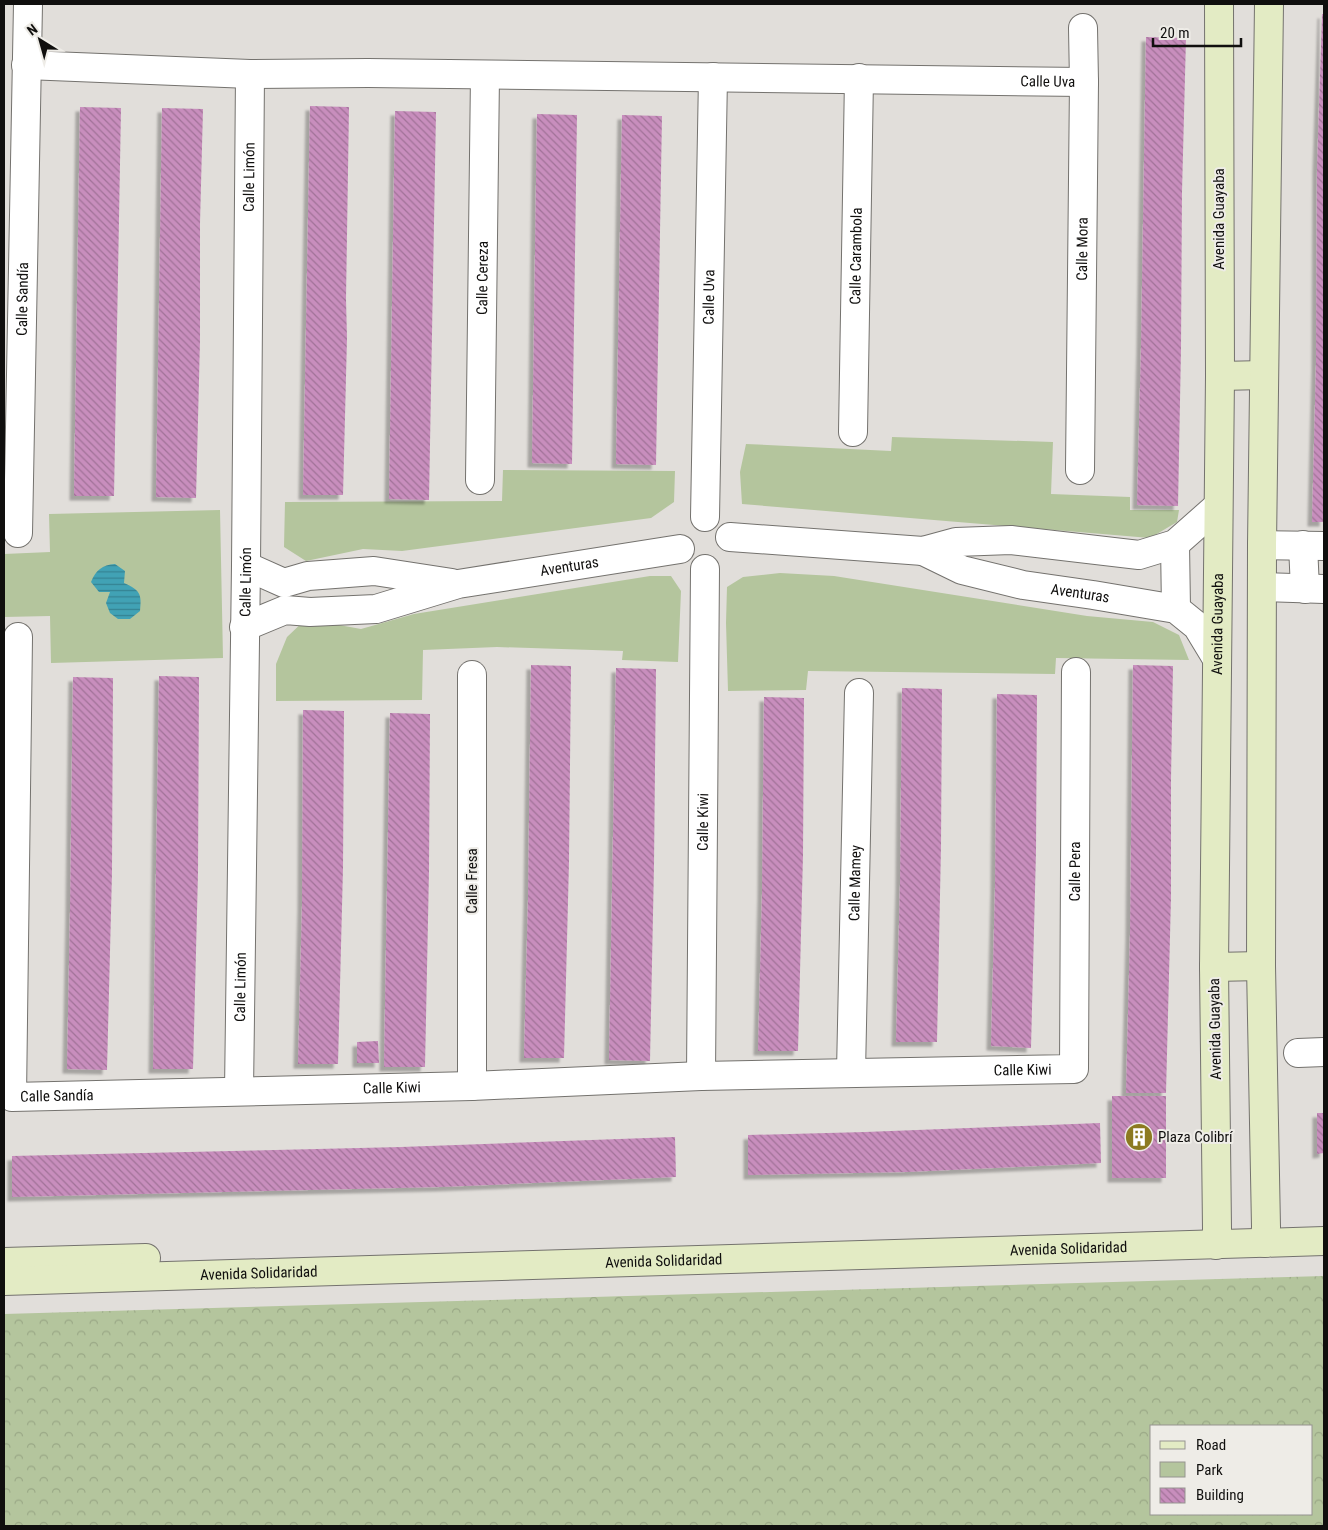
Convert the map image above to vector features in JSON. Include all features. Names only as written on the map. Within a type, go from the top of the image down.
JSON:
[{"type":"main road","name":"Avenida Guayaba","points":[[1217,1237],[1214,967],[1220,376],[1219,4]]},
{"type":"main road","points":[[1266,1235],[1261,966],[1262,545],[1269,4]]},
{"type":"main road","points":[[1220,376],[1264,375]]},
{"type":"main road","points":[[1214,967],[1261,966]]},
{"type":"main road","name":"Avenida Solidaridad","points":[[4,1281],[1266,1235],[1324,1225]]},
{"type":"main road","name":"Avenida Solidaridad","points":[[1266,1235],[1324,1241]]},
{"type":"main road","name":"Avenida Solidaridad","points":[[4,1262],[1217,1237]]},
{"type":"street","name":"Calle Sandía","points":[[18,533],[28,4]]},
{"type":"street","name":"Calle Mora","points":[[1080,470],[1083,28]]},
{"type":"street","points":[[26,65],[250,74]]},
{"type":"street","name":"Calle Uva","points":[[250,74],[368,73],[1084,82]]},
{"type":"street","name":"Calle Limón","points":[[239,1091],[250,74]]},
{"type":"street","name":"Calle Cereza","points":[[480,480],[485,75]]},
{"type":"street","name":"Calle Uva","points":[[705,517],[713,77]]},
{"type":"street","name":"Calle Carambola","points":[[853,432],[859,78]]},
{"type":"street","name":"Aventuras","points":[[730,537],[923,551],[956,542],[1011,540],[1140,555],[1175,544],[1218,506]]},
{"type":"street","points":[[705,517],[716,520],[725,526],[730,537],[731,549],[725,559],[717,566],[705,569],[694,566],[685,560],[680,549],[680,538],[684,527],[693,520],[705,517]]},
{"type":"street","points":[[1175,544],[1176,609]]},
{"type":"street","points":[[1262,545],[1314,545],[1314,589],[1263,587]]},
{"type":"street","name":"Aventuras","points":[[244,627],[284,610],[310,612],[376,609],[458,584],[680,549]]},
{"type":"street","name":"Aventuras","points":[[923,551],[962,570],[1022,585],[1176,609],[1197,626],[1217,659]]},
{"type":"street","points":[[246,566],[284,583],[284,610]]},
{"type":"street","name":"Calle Kiwi","points":[[701,1076],[705,569]]},
{"type":"street","name":"Aventuras","points":[[284,583],[308,576],[374,572],[458,584]]},
{"type":"street","name":"Calle Sandía","points":[[18,637],[12,1097],[352,1089]]},
{"type":"street","name":"Calle Pera","points":[[1074,1069],[1076,672]]},
{"type":"street","name":"Calle Fresa","points":[[472,675],[472,1086]]},
{"type":"street","name":"Calle Mamey","points":[[851,1072],[859,693]]},
{"type":"street","name":"Calle Kiwi","points":[[352,1089],[701,1076],[1074,1069]]},
{"type":"green space","points":[[892,437],[1053,442],[1051,494],[1130,497],[1130,510],[1179,510],[1177,522],[1150,538],[742,504],[740,472],[746,444],[891,451]]},
{"type":"green space","points":[[503,470],[675,471],[674,502],[651,518],[402,551],[363,549],[306,561],[284,547],[285,502],[502,501]]},
{"type":"green space","points":[[220,510],[223,658],[51,663],[50,616],[4,617],[4,554],[50,552],[49,514]]},
{"type":"green space","points":[[780,573],[834,576],[1087,616],[1153,622],[1179,635],[1189,660],[1056,658],[1055,674],[808,671],[806,690],[728,691],[727,587],[743,577]]},
{"type":"green space","points":[[650,576],[671,576],[681,591],[678,662],[622,660],[623,651],[497,647],[423,650],[422,700],[276,701],[276,664],[287,637],[306,619],[361,629],[414,614]]},
{"type":"green space","points":[[1324,1276],[1324,1526],[4,1526],[4,1314]]},
{"type":"water","points":[[115,564],[125,571],[124,583],[137,590],[141,600],[140,611],[130,619],[118,619],[110,613],[106,603],[110,592],[99,592],[91,582],[100,569]]},
{"type":"building","points":[[1322,14],[1324,14],[1324,522],[1312,522],[1316,365],[1317,169]]},
{"type":"building","points":[[1146,37],[1186,38],[1178,506],[1137,505]]},
{"type":"building","points":[[310,106],[349,107],[347,338],[343,495],[303,495]]},
{"type":"building","points":[[80,107],[121,108],[114,496],[74,496]]},
{"type":"building","points":[[162,108],[203,109],[196,498],[156,497]]},
{"type":"building","points":[[395,111],[436,112],[429,500],[389,499]]},
{"type":"building","points":[[537,114],[577,115],[572,464],[532,463]]},
{"type":"building","points":[[622,115],[662,116],[656,465],[616,464]]},
{"type":"building","points":[[531,665],[571,666],[564,1058],[524,1058]]},
{"type":"building","points":[[1133,665],[1173,666],[1171,897],[1166,1093],[1126,1093]]},
{"type":"building","points":[[616,668],[656,669],[650,1061],[609,1060]]},
{"type":"building","points":[[159,676],[199,677],[198,873],[193,1069],[153,1069]]},
{"type":"building","points":[[73,677],[113,678],[112,873],[107,1070],[67,1069]]},
{"type":"building","points":[[902,688],[942,689],[937,1042],[896,1042]]},
{"type":"building","points":[[997,694],[1037,695],[1036,851],[1031,1048],[991,1046]]},
{"type":"building","points":[[764,697],[804,698],[803,855],[798,1051],[758,1051]]},
{"type":"building","points":[[303,710],[344,711],[343,868],[338,1064],[298,1064],[302,906]]},
{"type":"building","points":[[390,713],[430,714],[425,1067],[384,1067]]},
{"type":"building","points":[[378,1041],[379,1063],[357,1063],[357,1042]]},
{"type":"building","name":"Plaza Colibrí","points":[[1112,1096],[1166,1096],[1166,1178],[1112,1178]]},
{"type":"building","points":[[1317,1113],[1324,1113],[1324,1153],[1317,1154]]},
{"type":"building","points":[[1100,1123],[1101,1163],[906,1172],[748,1175],[748,1135]]},
{"type":"building","points":[[675,1137],[676,1177],[440,1187],[12,1197],[12,1156],[401,1147]]},
{"type":"place","name":"Plaza Colibrí","points":[[1139,1137]]}]
